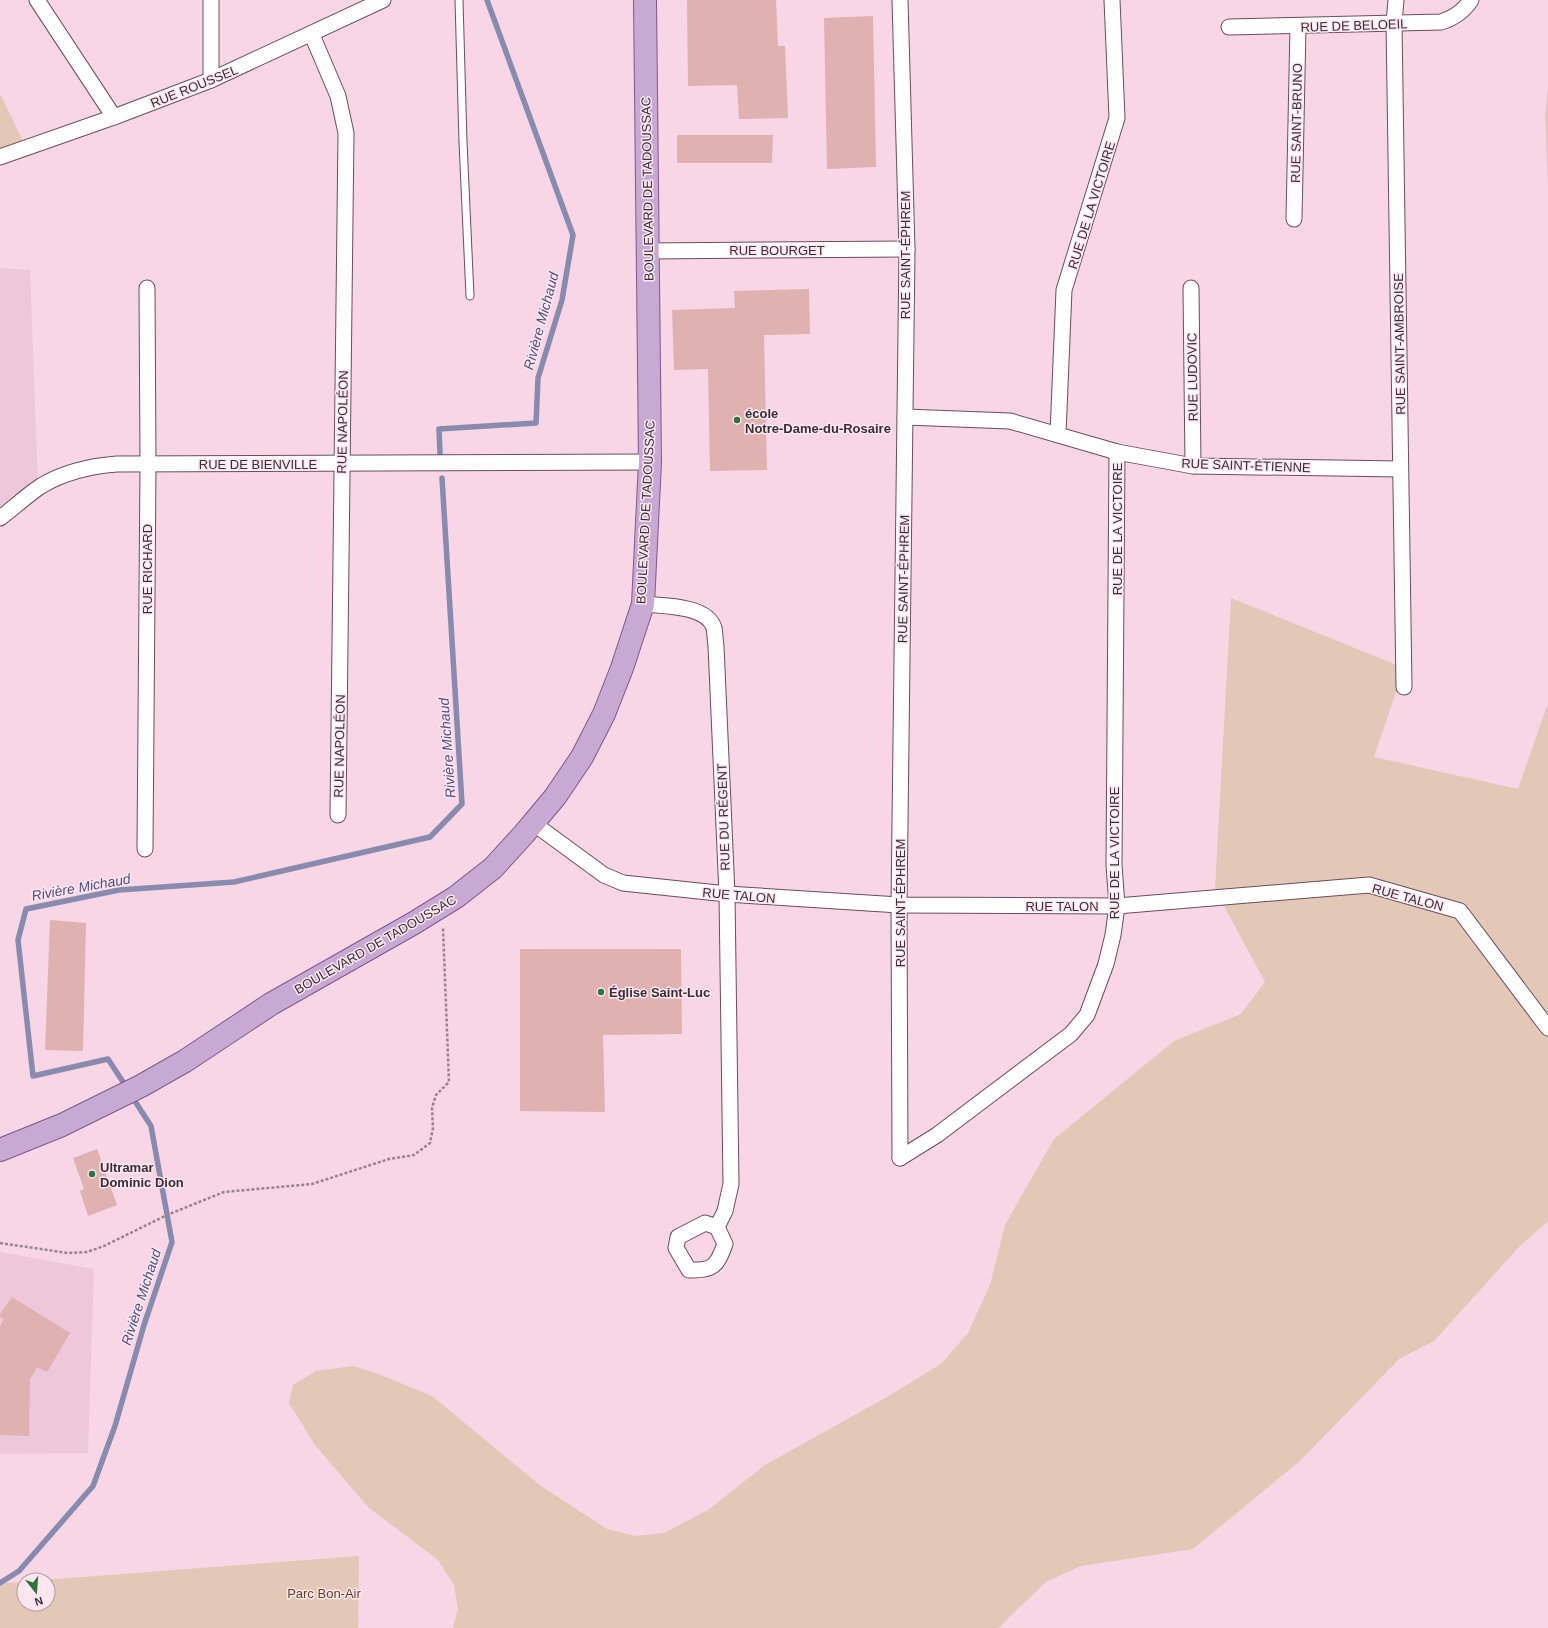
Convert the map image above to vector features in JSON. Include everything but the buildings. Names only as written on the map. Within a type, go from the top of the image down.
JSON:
[{"type":"main road","name":"BOULEVARD DE TADOUSSAC","points":[[0,1150],[62,1126],[141,1086],[185,1061],[271,1004],[456,897],[492,868],[533,823],[554,797],[582,757],[604,714],[622,668],[643,604],[650,462],[645,0]]},
{"type":"street","points":[[38,0],[114,118]]},
{"type":"street","points":[[211,0],[212,80]]},
{"type":"street","name":"RUE ROUSSEL","points":[[0,157],[114,118],[212,80],[312,35],[382,0]]},
{"type":"street","name":"RUE SAINT-ÉPHREM","points":[[900,0],[907,249],[899,905],[900,1158]]},
{"type":"street","name":"RUE DE LA VICTOIRE","points":[[1058,434],[1064,290],[1117,118],[1112,0]]},
{"type":"street","name":"RUE SAINT-AMBROISE","points":[[1396,0],[1394,24],[1404,687]]},
{"type":"street","name":"RUE DE BELOEIL","points":[[1229,27],[1441,22],[1451,19],[1465,9],[1471,0]]},
{"type":"street","name":"RUE SAINT-BRUNO","points":[[1294,219],[1298,26]]},
{"type":"street","name":"RUE NAPOLÉON","points":[[312,35],[338,96],[346,133],[338,816]]},
{"type":"street","name":"RUE BOURGET","points":[[648,251],[907,249]]},
{"type":"street","name":"RUE RICHARD","points":[[145,849],[148,465],[147,288]]},
{"type":"street","name":"RUE LUDOVIC","points":[[1191,288],[1193,466]]},
{"type":"street","name":"RUE SAINT-ÉTIENNE","points":[[905,417],[1010,421],[1117,452],[1193,466],[1400,469]]},
{"type":"street","name":"RUE DE LA VICTOIRE","points":[[900,1158],[937,1135],[1070,1034],[1087,1015],[1106,964],[1113,935],[1116,906],[1114,865],[1117,452]]},
{"type":"street","name":"RUE DE BIENVILLE","points":[[0,518],[40,487],[71,472],[102,465],[650,462]]},
{"type":"street","name":"RUE DU RÉGENT","points":[[643,604],[694,611],[708,617],[713,627],[716,646],[726,894],[731,1184],[725,1211],[717,1227]]},
{"type":"street","name":"RUE TALON","points":[[533,823],[604,876],[623,883],[726,894],[899,905],[1116,906],[1369,885],[1460,911],[1548,1028]]},
{"type":"lane","points":[[459,0],[463,142],[470,296]]},
{"type":"path","points":[[0,1243],[68,1253],[87,1252],[104,1246],[167,1215],[224,1192],[312,1184],[389,1159],[414,1155],[430,1143],[433,1128],[432,1108],[436,1096],[449,1082],[442,906]]},
{"type":"shaded area","points":[[0,268],[30,270],[38,483],[0,511]]},
{"type":"shaded area","points":[[0,1252],[94,1269],[88,1453],[0,1454]]},
{"type":"green space","points":[[1548,87],[1548,186],[1545,115]]},
{"type":"green space","points":[[0,94],[26,147],[0,153]]},
{"type":"green space","points":[[1231,598],[1404,668],[1374,757],[1518,789],[1548,703],[1548,1221],[1518,1248],[1434,1341],[1399,1359],[1301,1460],[1193,1549],[1081,1566],[1046,1582],[998,1628],[453,1628],[458,1609],[454,1585],[438,1560],[368,1507],[315,1445],[289,1403],[293,1385],[316,1371],[353,1366],[376,1373],[432,1396],[541,1486],[607,1529],[635,1536],[664,1533],[708,1510],[765,1465],[894,1393],[942,1363],[968,1333],[990,1285],[1005,1225],[1054,1139],[1174,1041],[1241,1014],[1265,982],[1215,889]]},
{"type":"green space","name":"Parc Bon-Air","points":[[359,1556],[358,1628],[0,1628],[0,1583],[16,1582],[16,1612],[56,1612],[56,1579]]},
{"type":"waterway","name":"Rivière Michaud","points":[[440,453],[439,429],[536,423],[538,378],[562,300],[573,235],[487,0]]},
{"type":"waterway","name":"Rivière Michaud","points":[[127,1088],[108,1059],[33,1076],[18,940],[26,909],[119,890],[234,882],[430,837],[462,804],[442,478]]},
{"type":"waterway","name":"Rivière Michaud","points":[[0,1583],[19,1571],[93,1486],[115,1426],[144,1325],[172,1242],[151,1126],[131,1095]]},
{"type":"place","name":"école Notre-Dame-du-Rosaire","points":[[737,420]]},
{"type":"place","name":"Église Saint-Luc","points":[[601,992]]},
{"type":"place","name":"Ultramar Dominic Dion","points":[[92,1174]]}]
